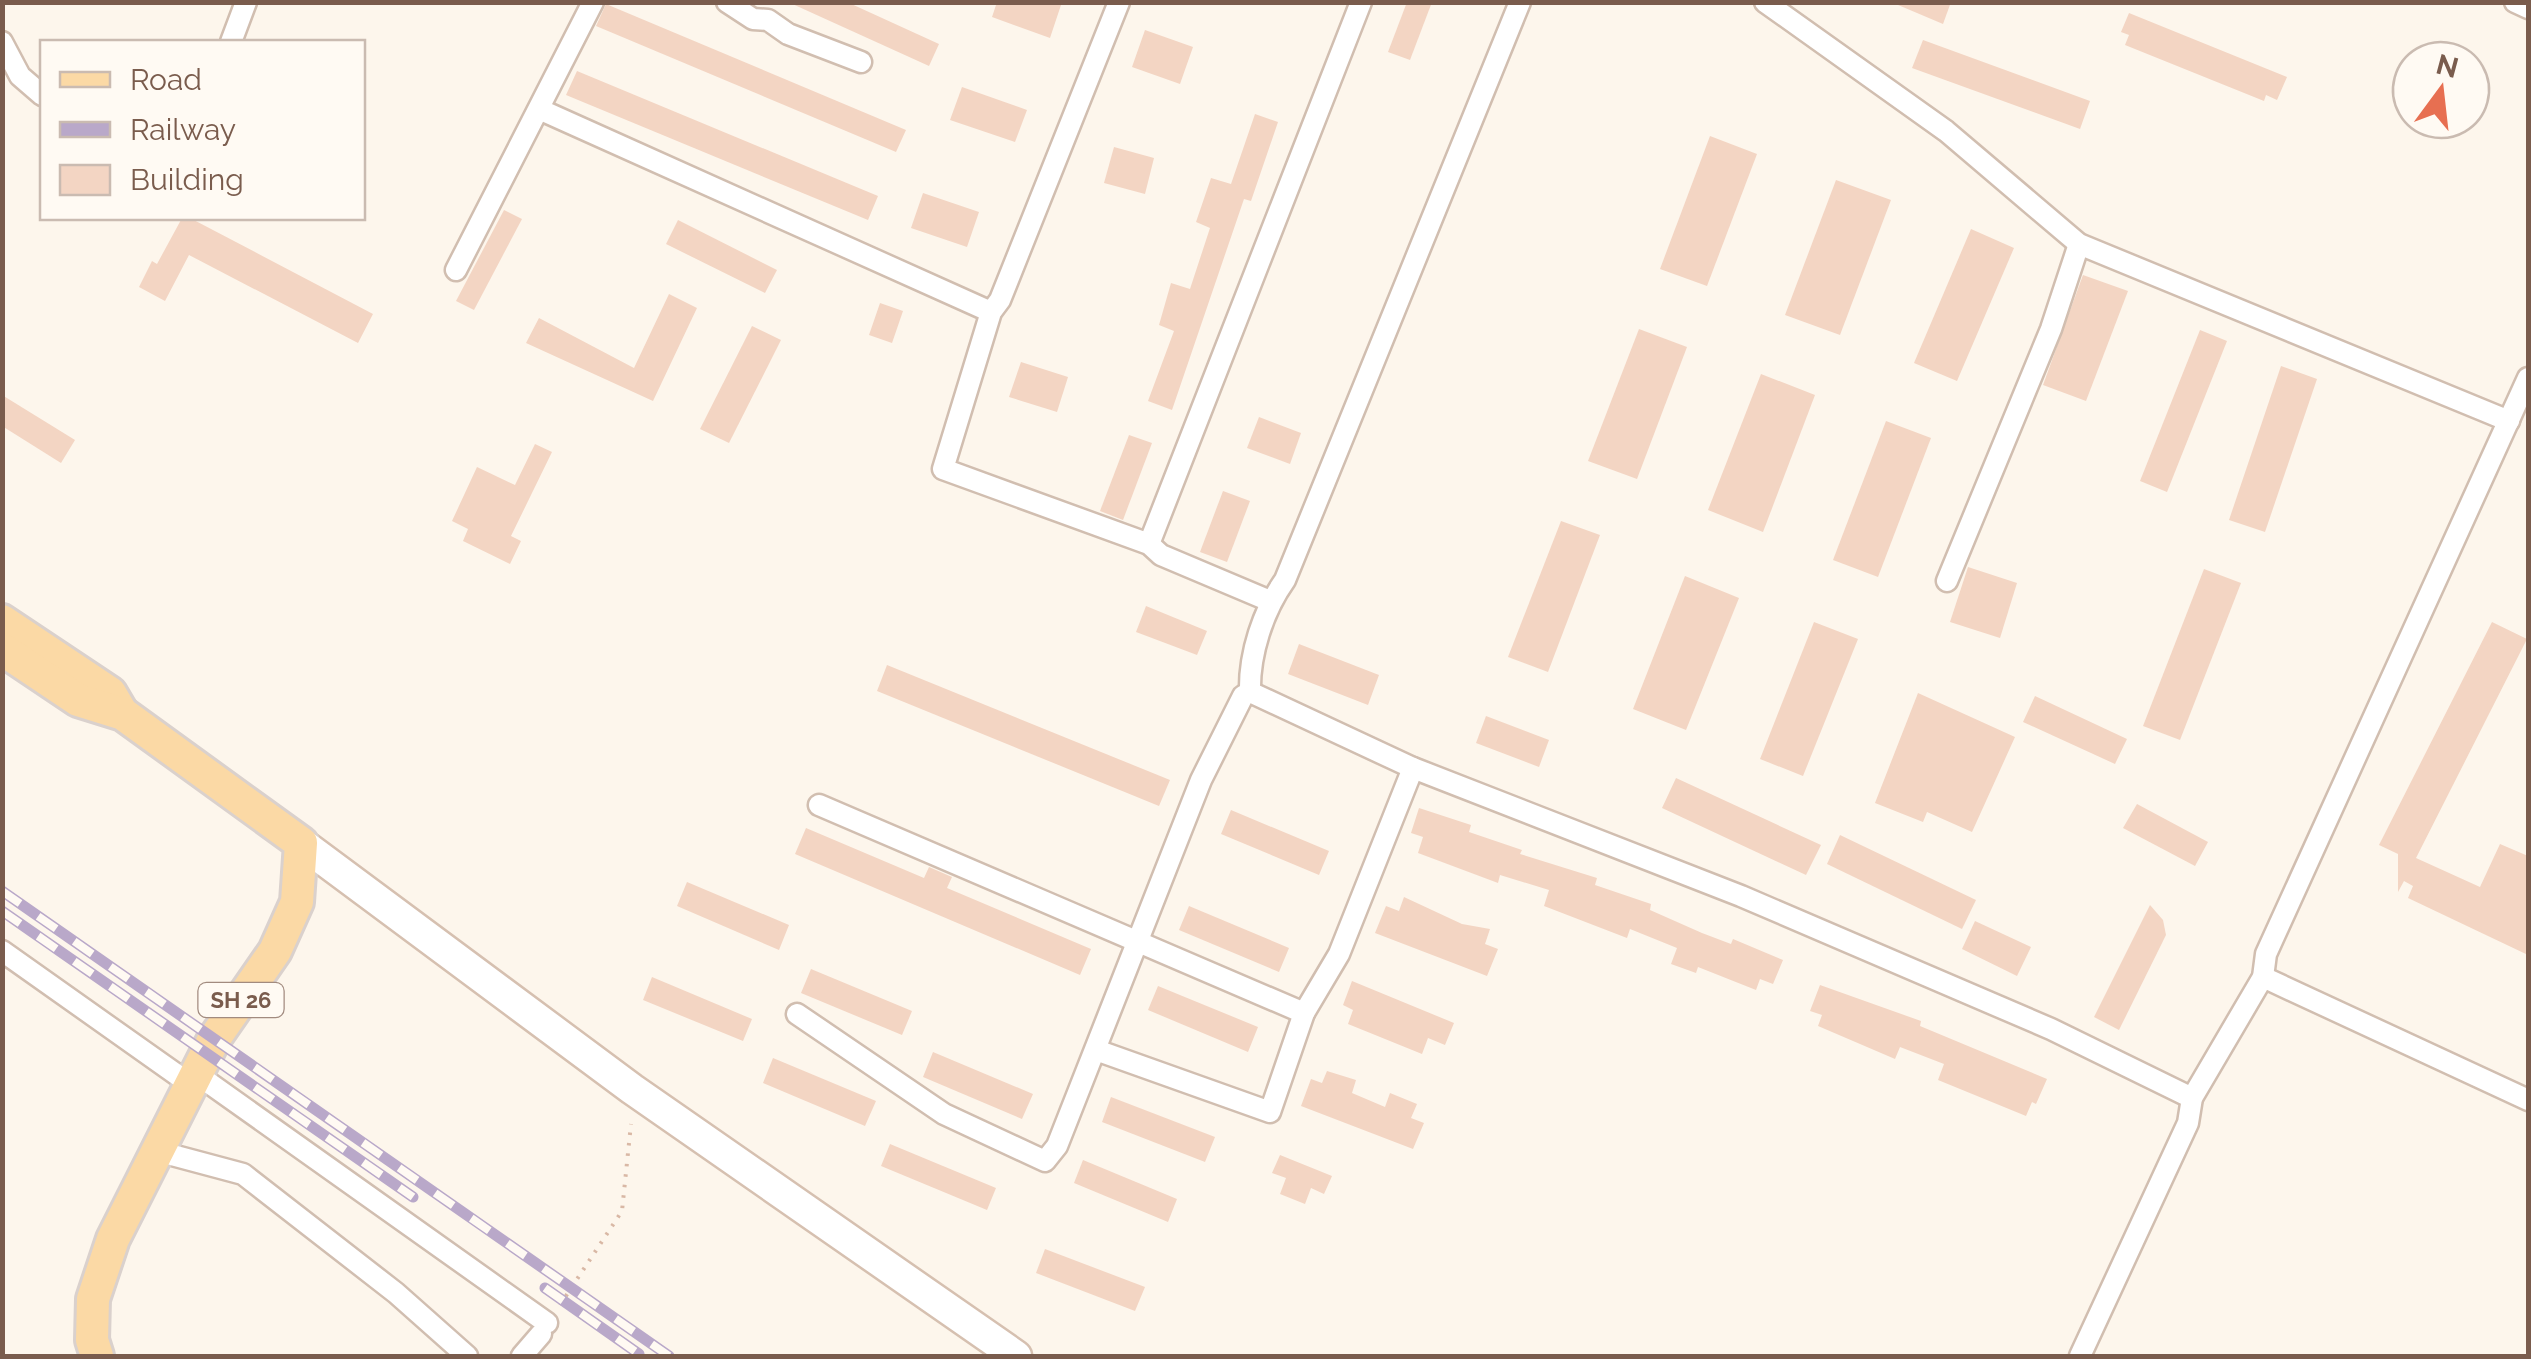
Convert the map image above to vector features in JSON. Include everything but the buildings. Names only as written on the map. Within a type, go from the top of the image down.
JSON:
[{"type":"main road","points":[[2,620],[110,692],[122,714]]},
{"type":"main road","points":[[2,649],[78,700],[122,714],[301,843]]},
{"type":"main road","name":"SH 26","points":[[96,1356],[92,1340],[93,1299],[113,1239],[193,1078],[275,951],[298,902],[301,843]]},
{"type":"street","points":[[232,40],[246,2]]},
{"type":"street","points":[[456,270],[593,2]]},
{"type":"street","points":[[728,2],[753,19],[768,20],[788,34],[861,62]]},
{"type":"street","points":[[1119,2],[1000,300],[991,312],[943,470],[1149,544],[1161,555],[1270,601]]},
{"type":"street","points":[[1149,544],[1362,2]]},
{"type":"street","points":[[1250,692],[1250,670],[1270,601],[1285,580],[1520,2]]},
{"type":"street","points":[[1764,2],[1946,132],[2079,244],[2509,420]]},
{"type":"street","points":[[2515,2],[2528,8]]},
{"type":"street","points":[[2,42],[20,76],[40,93]]},
{"type":"street","points":[[541,110],[991,312]]},
{"type":"street","points":[[1947,581],[2051,329],[2079,244]]},
{"type":"street","points":[[2080,1356],[2188,1123],[2192,1098],[2264,977],[2266,954],[2528,378]]},
{"type":"street","points":[[1250,692],[1413,768],[1741,896],[2050,1029],[2192,1098]]},
{"type":"street","points":[[797,1014],[944,1114],[1045,1160],[1057,1146],[1201,780],[1243,696],[1250,692]]},
{"type":"street","points":[[1096,1050],[1270,1112],[1304,1014],[1340,954],[1413,768]]},
{"type":"street","points":[[819,805],[1304,1014]]},
{"type":"street","points":[[301,843],[632,1089],[1016,1356]]},
{"type":"street","points":[[2,950],[193,1078],[544,1329],[522,1356]]},
{"type":"street","points":[[2264,977],[2528,1100]]},
{"type":"street","points":[[157,1151],[243,1174],[396,1294],[467,1356]]},
{"type":"path","points":[[544,1329],[622,1211],[632,1089]]},
{"type":"railway","points":[[2,891],[669,1356]]},
{"type":"railway","points":[[2,911],[413,1197]]},
{"type":"railway","points":[[545,1288],[639,1354]]}]
